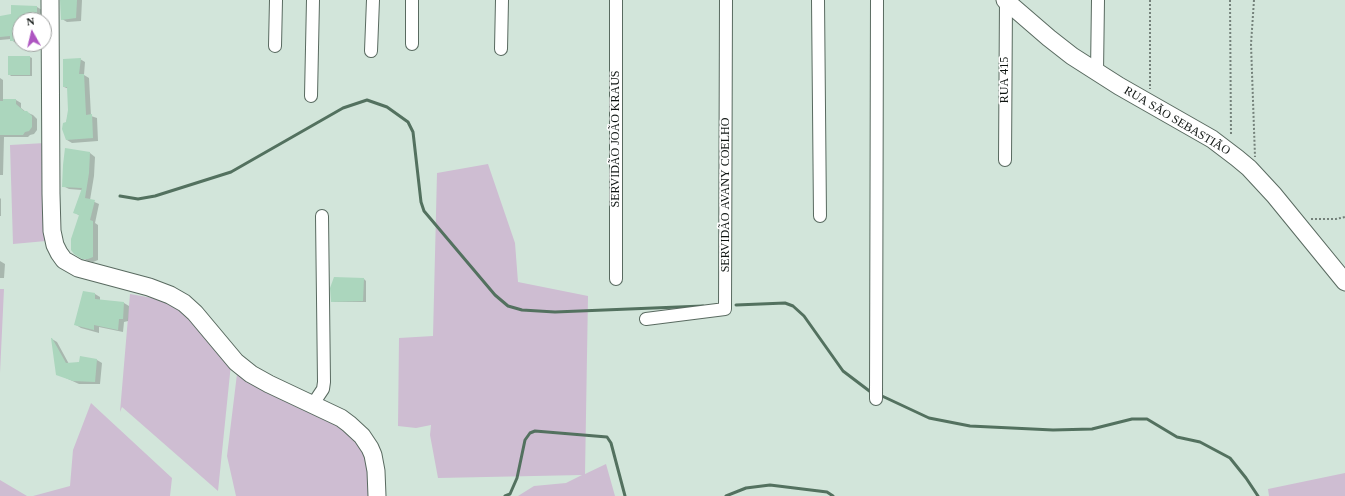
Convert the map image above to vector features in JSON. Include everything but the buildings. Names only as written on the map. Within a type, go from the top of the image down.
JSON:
[{"type":"street","points":[[50,0],[52,231],[55,245],[59,253],[64,260],[78,268],[149,287],[184,303],[195,313],[236,362],[247,371],[269,384],[341,418],[357,430],[370,448],[375,463],[377,496]]},
{"type":"street","points":[[275,46],[276,0]]},
{"type":"street","points":[[311,96],[313,0]]},
{"type":"street","points":[[371,51],[373,0]]},
{"type":"street","points":[[412,0],[412,44]]},
{"type":"street","points":[[501,49],[502,0]]},
{"type":"street","name":"SERVIDÃO JOÃO KRAUS","points":[[616,0],[616,279]]},
{"type":"street","name":"SERVIDÃO AVANY COELHO","points":[[646,319],[726,309],[726,0]]},
{"type":"street","points":[[818,0],[820,216]]},
{"type":"street","points":[[876,399],[877,0]]},
{"type":"street","name":"RUA SÃO SEBASTIÃO","points":[[1006,0],[1072,56],[1150,104],[1212,139],[1228,151],[1256,176],[1294,219],[1345,282]]},
{"type":"street","name":"RUA 415","points":[[1005,160],[1006,0]]},
{"type":"street","points":[[1097,72],[1098,0]]},
{"type":"street","points":[[312,404],[323,389],[324,382],[322,216]]},
{"type":"path","points":[[1150,0],[1150,104]]},
{"type":"path","points":[[1228,151],[1231,136],[1230,0]]},
{"type":"path","points":[[1254,0],[1251,44],[1256,176]]},
{"type":"path","points":[[1294,219],[1336,219],[1345,217]]},
{"type":"shaded area","points":[[45,143],[46,241],[13,244],[10,145]]},
{"type":"shaded area","points":[[488,164],[515,243],[518,282],[588,296],[585,474],[606,464],[615,496],[518,496],[534,486],[566,483],[582,475],[438,478],[430,435],[431,425],[416,428],[398,426],[399,338],[433,336],[437,173]]},
{"type":"shaded area","points":[[0,289],[4,289],[0,373]]},
{"type":"shaded area","points":[[130,294],[170,301],[201,328],[231,364],[218,491],[122,407],[120,412]]},
{"type":"shaded area","points":[[237,374],[292,405],[337,425],[357,441],[368,462],[369,496],[236,496],[227,456]]},
{"type":"shaded area","points":[[91,403],[172,478],[170,496],[33,496],[70,486],[73,450]]},
{"type":"shaded area","points":[[1345,473],[1345,496],[1269,496],[1268,489]]},
{"type":"shaded area","points":[[0,480],[27,496],[0,496]]},
{"type":"waterway","points":[[120,196],[138,199],[155,196],[231,172],[343,108],[367,100],[387,107],[408,122],[413,132],[421,202],[424,211],[495,295],[508,306],[522,310],[555,312],[703,306]]},
{"type":"waterway","points":[[736,305],[785,303],[793,306],[804,316],[843,371],[872,393]]},
{"type":"waterway","points":[[882,396],[929,418],[970,426],[1053,430],[1092,429],[1132,419],[1147,419],[1177,437],[1200,442],[1230,458],[1258,496]]},
{"type":"waterway","points":[[505,496],[510,494],[517,478],[525,440],[530,433],[535,431],[607,437],[611,443],[625,496]]},
{"type":"waterway","points":[[726,496],[746,488],[770,485],[827,492],[833,496]]}]
